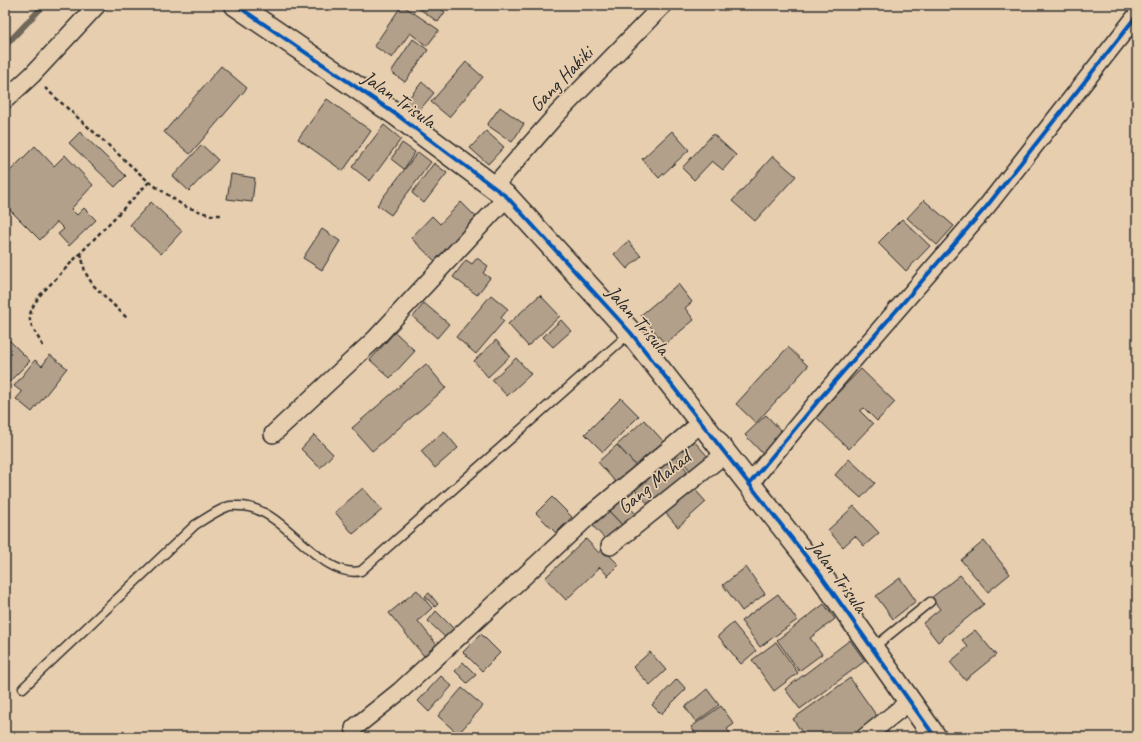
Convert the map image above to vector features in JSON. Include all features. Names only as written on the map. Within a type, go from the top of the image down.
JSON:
[{"type":"street","points":[[5,100],[32,75],[97,5]]},
{"type":"street","name":"Jalan Trisula","points":[[236,5],[397,115],[501,191],[631,333],[702,422],[819,573],[935,737]]},
{"type":"street","name":"Gang Hakiki","points":[[273,434],[375,339],[501,191],[556,114],[664,5]]},
{"type":"street","points":[[750,483],[823,394],[987,206],[1137,15]]},
{"type":"street","points":[[354,728],[400,691],[589,516],[702,422]]},
{"type":"street","name":"Gang Mahad","points":[[610,546],[726,453]]},
{"type":"street","points":[[865,737],[910,701]]},
{"type":"lane","points":[[23,688],[195,525],[228,506],[249,506],[270,515],[331,565],[351,573],[361,571],[631,333]]},
{"type":"lane","points":[[872,648],[930,602]]},
{"type":"path","points":[[32,75],[149,182],[184,206],[210,215],[222,215]]},
{"type":"path","points":[[44,346],[29,321],[30,309],[41,294],[149,182]]},
{"type":"path","points":[[81,252],[85,272],[94,285],[128,319]]},
{"type":"building","points":[[402,5],[439,30],[427,46],[410,33],[392,58],[374,46]]},
{"type":"building","points":[[414,5],[435,5],[445,12],[438,22]]},
{"type":"building","points":[[413,39],[428,50],[405,82],[391,72]]},
{"type":"building","points":[[466,62],[483,77],[449,117],[431,102]]},
{"type":"building","points":[[221,66],[247,88],[190,154],[164,132]]},
{"type":"building","points":[[422,82],[434,93],[416,114],[404,104]]},
{"type":"building","points":[[327,99],[371,131],[343,171],[298,139]]},
{"type":"building","points":[[500,107],[524,124],[512,142],[487,125]]},
{"type":"building","points":[[384,125],[401,139],[370,181],[352,167]]},
{"type":"building","points":[[486,131],[504,147],[488,164],[470,148]]},
{"type":"building","points":[[672,131],[689,150],[659,178],[642,159]]},
{"type":"building","points":[[80,132],[126,176],[115,187],[69,143]]},
{"type":"building","points":[[713,134],[736,155],[723,170],[712,161],[694,180],[682,168]]},
{"type":"building","points":[[402,143],[415,152],[404,169],[391,159]]},
{"type":"building","points":[[202,145],[218,160],[189,191],[173,176]]},
{"type":"building","points":[[35,146],[54,166],[65,155],[93,185],[71,209],[77,215],[84,208],[96,220],[69,246],[58,234],[64,229],[57,222],[40,240],[5,205],[5,176]]},
{"type":"building","points":[[418,152],[431,162],[391,215],[377,205]]},
{"type":"building","points":[[773,156],[796,176],[755,221],[732,201]]},
{"type":"building","points":[[434,163],[447,173],[424,203],[412,193]]},
{"type":"building","points":[[231,174],[255,178],[252,202],[227,199]]},
{"type":"building","points":[[924,200],[954,226],[937,245],[907,218]]},
{"type":"building","points":[[151,202],[182,231],[161,254],[130,225]]},
{"type":"building","points":[[461,202],[477,218],[436,262],[411,238],[432,216],[440,224]]},
{"type":"building","points":[[902,219],[930,246],[906,271],[878,243]]},
{"type":"building","points":[[322,229],[340,241],[322,270],[303,258]]},
{"type":"building","points":[[628,241],[641,256],[627,269],[614,254]]},
{"type":"building","points":[[477,258],[488,266],[483,273],[490,278],[477,295],[453,277],[466,260],[472,264]]},
{"type":"building","points":[[678,284],[692,302],[685,308],[694,320],[665,344],[641,315]]},
{"type":"building","points":[[491,295],[508,309],[501,318],[504,321],[476,354],[456,337]]},
{"type":"building","points":[[540,295],[560,316],[528,346],[508,324]]},
{"type":"building","points":[[424,303],[449,324],[437,338],[413,317]]},
{"type":"building","points":[[561,320],[571,331],[553,347],[543,337]]},
{"type":"building","points":[[395,332],[415,351],[390,378],[370,360]]},
{"type":"building","points":[[5,336],[30,361],[5,386]]},
{"type":"building","points":[[496,340],[510,356],[488,377],[474,361]]},
{"type":"building","points":[[788,347],[808,366],[756,423],[736,404]]},
{"type":"building","points":[[50,355],[67,368],[32,412],[16,399],[22,392],[14,386],[35,360],[42,366]]},
{"type":"building","points":[[516,358],[531,374],[507,396],[492,380]]},
{"type":"building","points":[[426,364],[446,388],[372,451],[352,428]]},
{"type":"building","points":[[861,369],[895,402],[877,421],[864,408],[860,411],[873,424],[849,449],[815,416]]},
{"type":"building","points":[[621,398],[639,416],[603,452],[585,434]]},
{"type":"building","points":[[766,415],[783,433],[762,453],[745,435]]},
{"type":"building","points":[[644,420],[665,443],[638,468],[617,445]]},
{"type":"building","points":[[444,431],[458,448],[435,468],[421,451]]},
{"type":"building","points":[[314,435],[333,454],[320,468],[301,449]]},
{"type":"building","points":[[694,441],[710,459],[693,474],[677,455]]},
{"type":"building","points":[[617,445],[638,468],[619,486],[598,462]]},
{"type":"building","points":[[674,455],[689,473],[651,507],[635,490]]},
{"type":"building","points":[[849,459],[875,483],[861,498],[835,475]]},
{"type":"building","points":[[691,485],[706,502],[678,527],[663,510]]},
{"type":"building","points":[[363,488],[382,510],[353,534],[335,512]]},
{"type":"building","points":[[552,497],[572,517],[556,533],[536,513]]},
{"type":"building","points":[[620,497],[637,515],[624,527],[607,509]]},
{"type":"building","points":[[854,506],[879,533],[864,546],[855,536],[843,547],[828,530]]},
{"type":"building","points":[[607,509],[624,527],[608,542],[591,524]]},
{"type":"building","points":[[586,539],[599,553],[603,549],[619,565],[608,576],[600,567],[566,600],[545,578]]},
{"type":"building","points":[[984,541],[1010,574],[988,592],[961,560]]},
{"type":"building","points":[[746,567],[765,594],[742,611],[723,585]]},
{"type":"building","points":[[960,575],[984,604],[938,642],[923,623],[940,609],[931,598]]},
{"type":"building","points":[[900,578],[916,601],[893,619],[876,596]]},
{"type":"building","points":[[417,590],[432,608],[418,621],[441,650],[428,661],[389,613]]},
{"type":"building","points":[[429,593],[438,604],[435,607],[425,596]]},
{"type":"building","points":[[778,594],[797,620],[760,647],[741,621]]},
{"type":"building","points":[[824,604],[835,619],[810,638],[822,654],[799,671],[777,640]]},
{"type":"building","points":[[436,611],[457,632],[449,641],[428,621]]},
{"type":"building","points":[[733,623],[756,651],[741,664],[718,636]]},
{"type":"building","points":[[975,630],[996,655],[965,680],[950,662],[968,647],[962,640]]},
{"type":"building","points":[[481,634],[500,653],[482,671],[463,652]]},
{"type":"building","points":[[850,640],[865,661],[800,709],[785,689]]},
{"type":"building","points":[[776,642],[798,673],[774,691],[752,660]]},
{"type":"building","points":[[650,652],[666,670],[650,685],[633,667]]},
{"type":"building","points":[[463,662],[476,675],[467,683],[455,671]]},
{"type":"building","points":[[441,676],[452,686],[429,712],[418,701]]},
{"type":"building","points":[[850,678],[881,722],[859,737],[805,737],[793,719]]},
{"type":"building","points":[[677,679],[686,689],[661,714],[652,705]]},
{"type":"building","points":[[462,688],[483,706],[458,734],[438,716]]},
{"type":"building","points":[[707,689],[719,705],[696,722],[685,707]]},
{"type":"building","points":[[721,706],[734,724],[727,729],[733,737],[698,737],[691,727]]},
{"type":"building","points":[[885,728],[892,737],[873,737]]},
{"type":"building","points":[[778,729],[783,737],[765,737]]},
{"type":"waterway","points":[[5,46],[44,5]]},
{"type":"cycle path","points":[[236,5],[397,115],[507,197],[631,333],[819,573],[935,737]]},
{"type":"cycle path","points":[[750,483],[823,395],[987,206],[1137,15]]}]
